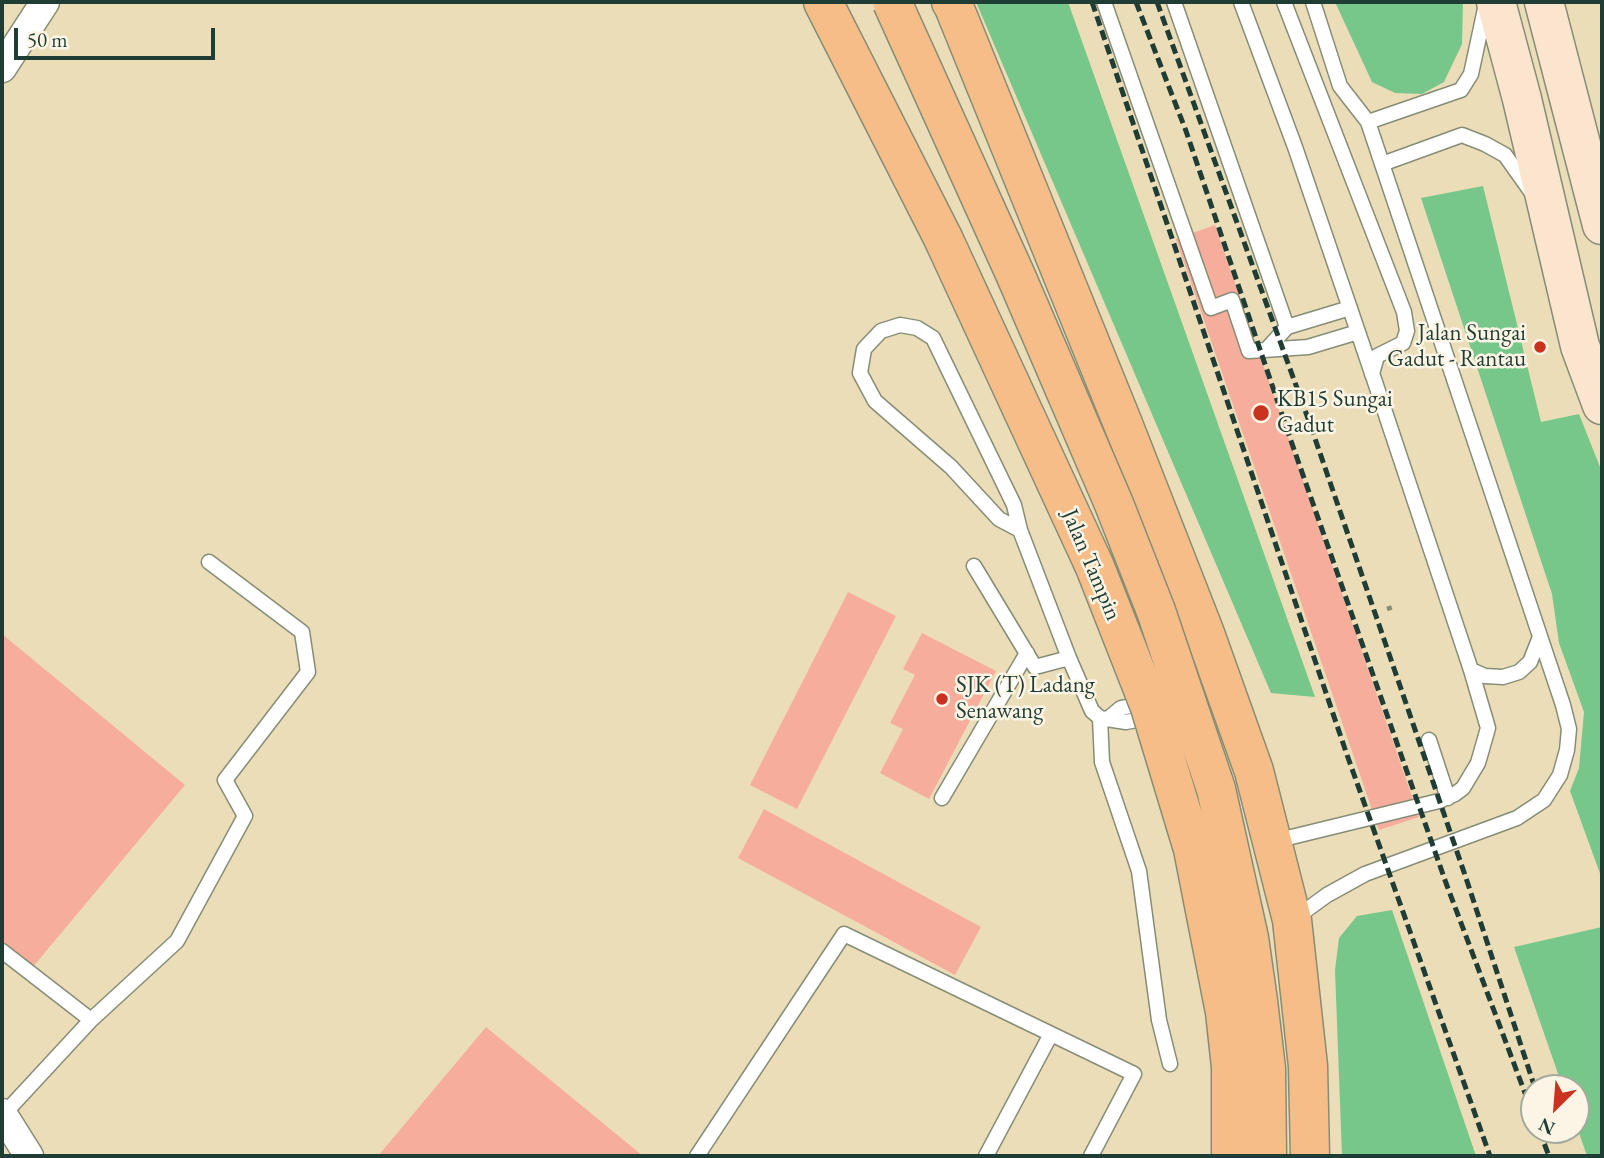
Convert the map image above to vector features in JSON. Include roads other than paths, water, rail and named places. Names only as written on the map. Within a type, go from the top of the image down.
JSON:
[{"type":"main road","points":[[823,2],[943,237]]},
{"type":"main road","name":"Jalan Tampin","points":[[847,2],[943,237],[1095,567],[1150,707],[1193,849],[1225,1012],[1231,1067],[1231,1156]]},
{"type":"main road","name":"Jalan Tampin","points":[[892,2],[1016,275],[1114,504],[1156,611],[1216,789],[1249,938],[1258,1001],[1266,1069],[1267,1156]]},
{"type":"main road","points":[[952,2],[1204,631],[1213,696],[1254,771],[1292,920],[1308,1066],[1310,1156]]},
{"type":"street","points":[[2,68],[45,2]]},
{"type":"street","points":[[1496,2],[1522,99],[1580,346],[1602,405]]},
{"type":"street","points":[[1544,2],[1602,225]]},
{"type":"street","points":[[2,1114],[29,1156]]},
{"type":"lane","points":[[1104,2],[1211,308],[1232,300],[1249,351],[1308,347],[1358,332]]},
{"type":"lane","points":[[1174,2],[1287,327]]},
{"type":"lane","points":[[1241,2],[1295,147],[1350,308],[1488,728],[1478,763],[1463,788],[1448,797],[1273,841]]},
{"type":"lane","points":[[1284,2],[1405,312],[1407,331],[1403,343],[1377,356],[1372,374]]},
{"type":"lane","points":[[1292,920],[1327,895],[1365,874],[1517,818],[1544,800],[1560,775],[1569,729],[1453,371],[1368,122],[1340,86],[1313,2]]},
{"type":"lane","points":[[1368,122],[1461,90],[1471,74],[1486,2]]},
{"type":"lane","points":[[1382,164],[1462,135],[1505,156],[1549,216]]},
{"type":"lane","points":[[1268,348],[1287,327],[1350,308]]},
{"type":"lane","points":[[1020,530],[999,519],[951,467],[875,401],[860,373],[864,349],[881,331],[900,325],[917,328],[933,338],[1014,505],[1020,530],[1092,712],[1126,722],[1171,714],[1213,696]]},
{"type":"lane","points":[[2,1114],[91,1020],[177,941],[245,816],[225,780],[308,672],[302,632],[209,562]]},
{"type":"lane","points":[[974,566],[1035,667],[1069,658]]},
{"type":"lane","points":[[1471,670],[1494,677],[1519,672],[1530,662],[1539,637]]},
{"type":"lane","points":[[942,798],[1027,653]]},
{"type":"lane","points":[[1105,718],[1121,708],[1165,698],[1213,696]]},
{"type":"lane","points":[[1105,718],[1102,762],[1139,871],[1159,1020],[1170,1064]]},
{"type":"lane","points":[[1429,740],[1448,797]]},
{"type":"lane","points":[[697,1156],[844,934],[1134,1074],[1091,1156]]},
{"type":"lane","points":[[2,951],[91,1020]]},
{"type":"lane","points":[[986,1156],[1051,1034]]},
{"type":"railway","points":[[1092,2],[1346,752],[1490,1156]]},
{"type":"railway","points":[[1136,2],[1186,131],[1446,883],[1520,1080]]},
{"type":"railway","points":[[1157,2],[1310,424],[1530,1074]]},
{"type":"railway","points":[[1544,1144],[1549,1156]]},
{"type":"place","name":"Jalan Sungai Gadut - Rantau","points":[[1540,347]]},
{"type":"place","name":"KB15 Sungai Gadut","points":[[1261,413]]},
{"type":"place","name":"SJK (T) Ladang Senawang","points":[[942,699]]}]
